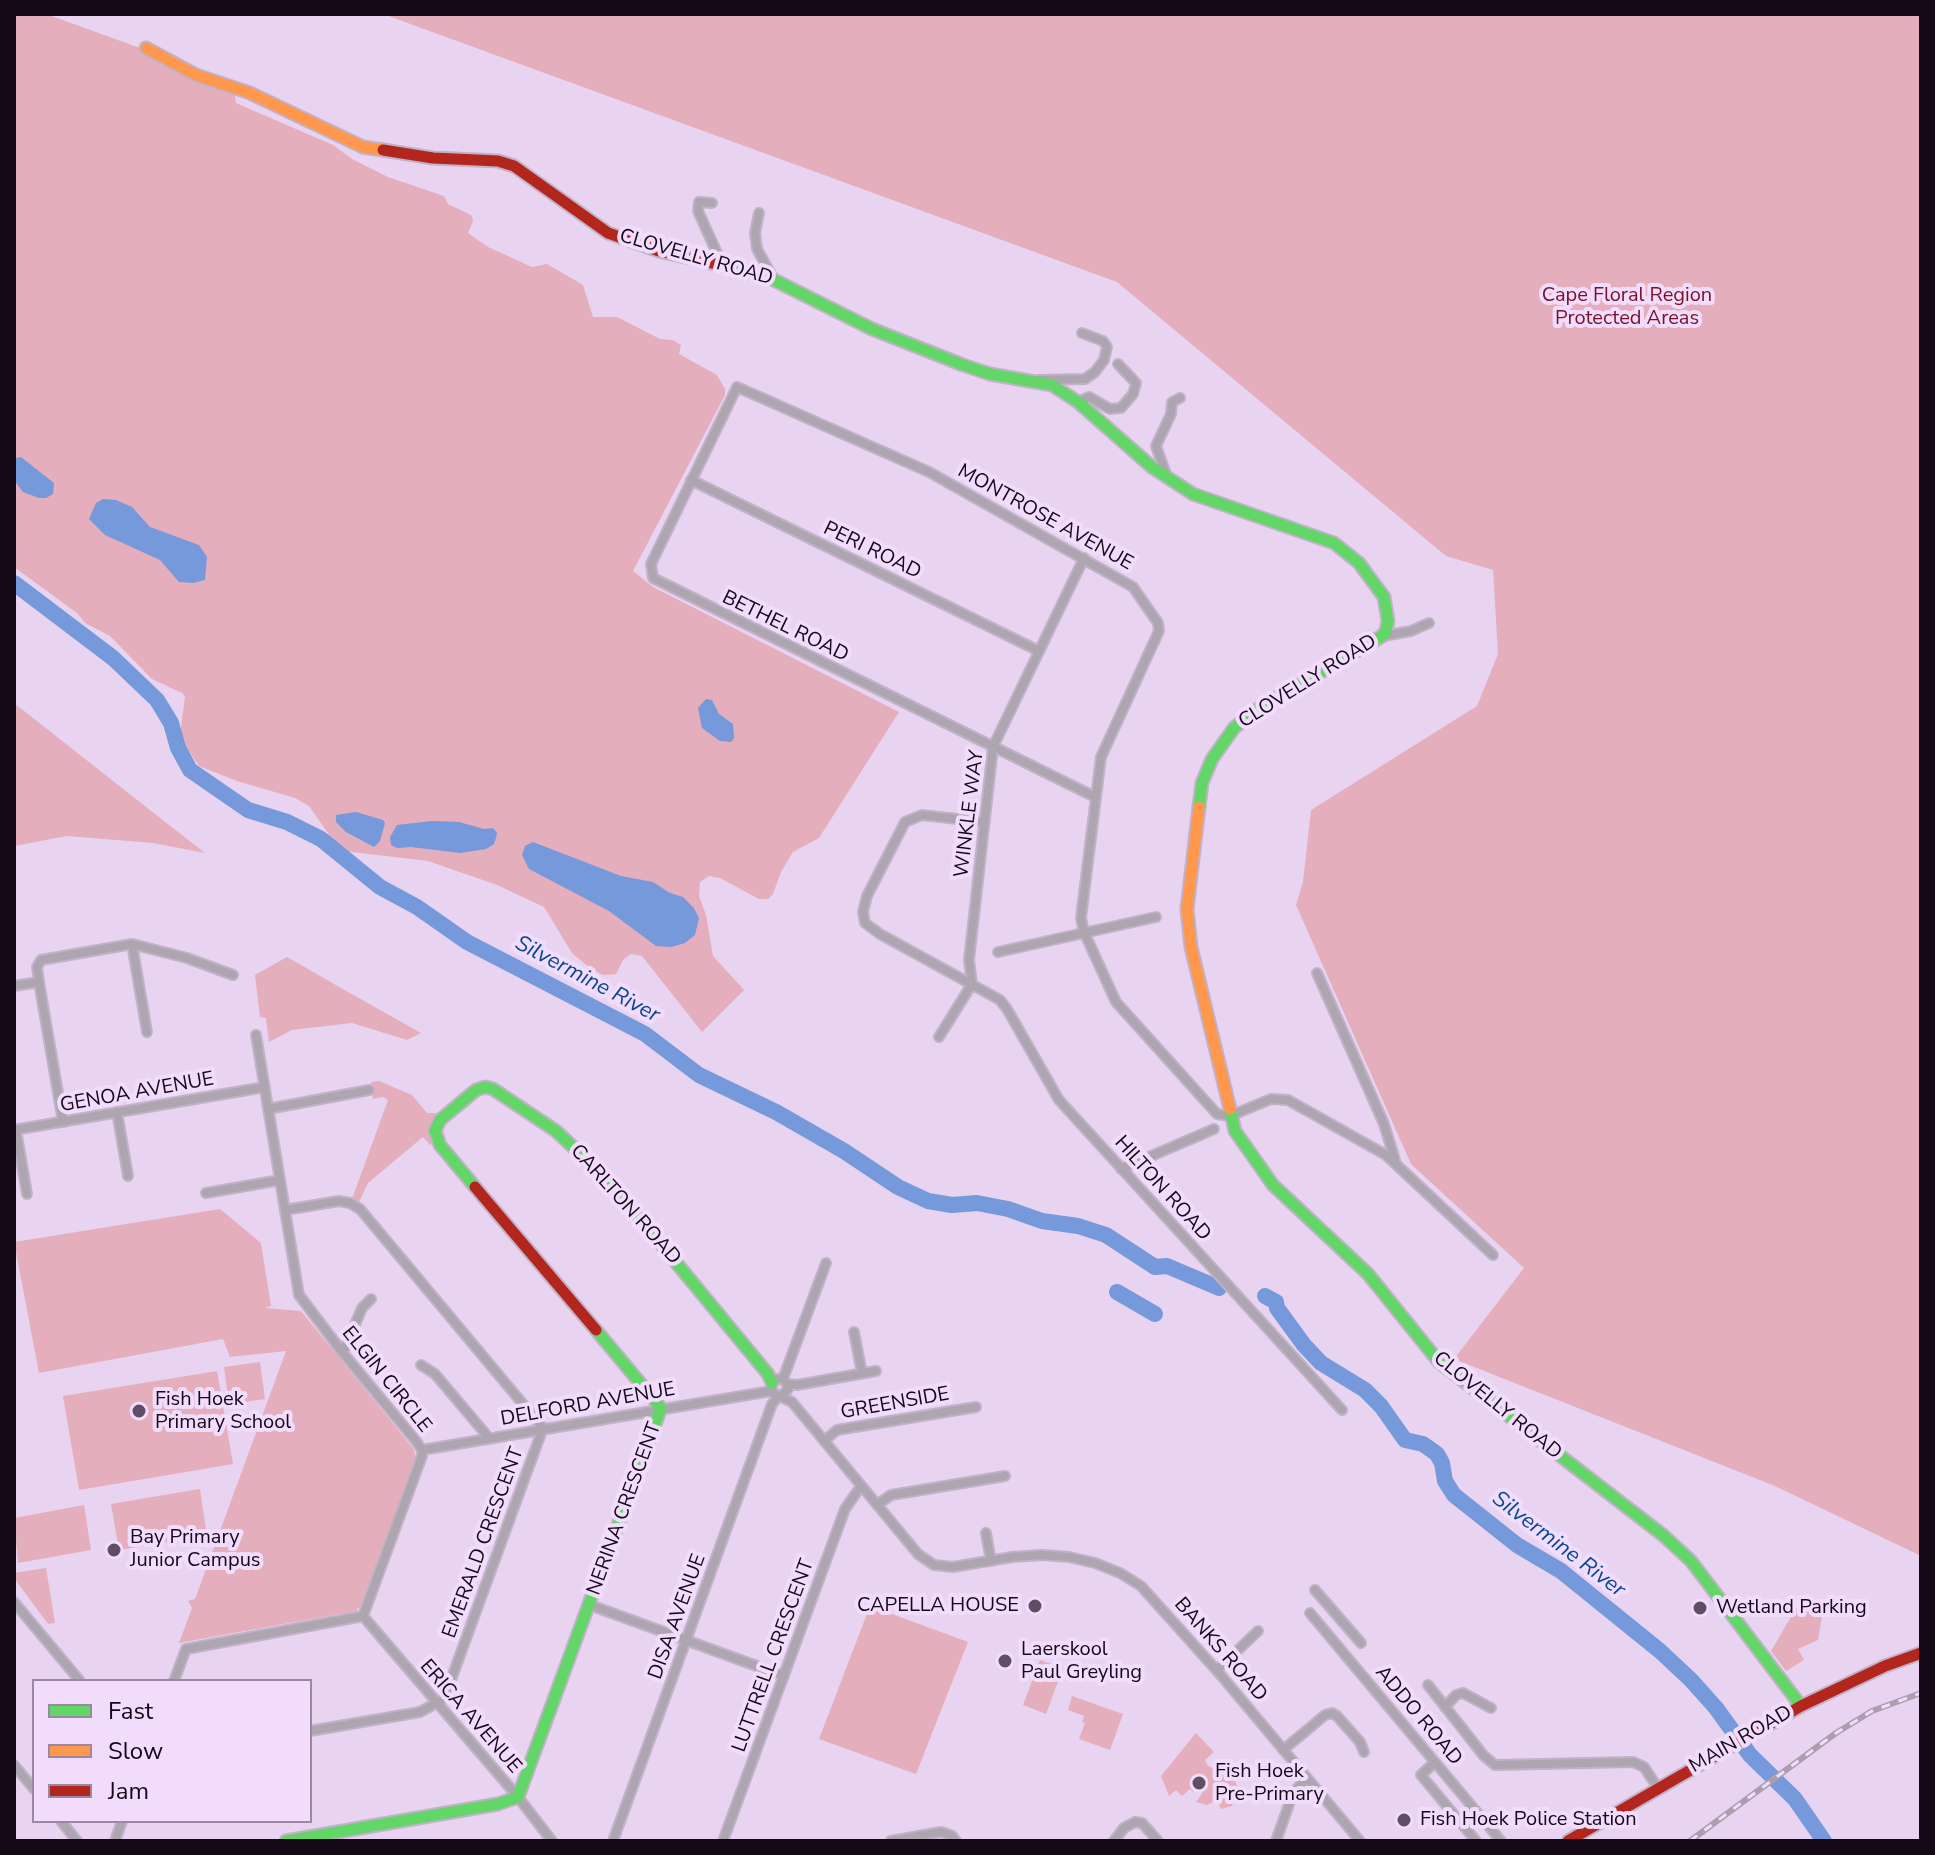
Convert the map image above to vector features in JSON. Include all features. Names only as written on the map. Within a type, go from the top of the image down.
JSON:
[{"type":"street","name":"CLOVELLY ROAD","points":[[146,48],[196,75],[250,93],[363,147],[433,158],[498,161],[514,166],[608,233],[659,251],[746,269],[773,279],[872,329],[963,365],[990,374],[1039,381],[1063,391],[1167,478],[1208,501],[1286,524],[1334,543],[1359,563],[1384,597],[1388,621],[1382,636],[1258,709],[1234,728],[1212,759],[1202,783],[1187,909],[1191,947],[1230,1116],[1241,1143],[1273,1185],[1368,1274],[1439,1362],[1664,1536],[1691,1561],[1801,1706]]},
{"type":"street","points":[[712,203],[699,202],[698,211],[722,264]]},
{"type":"street","points":[[759,213],[755,233],[757,249],[773,279]]},
{"type":"street","points":[[1039,381],[1049,378],[1085,379],[1095,372],[1104,360],[1107,347],[1103,341],[1082,333]]},
{"type":"street","points":[[1078,402],[1089,397],[1110,409],[1121,408],[1133,394],[1136,383],[1118,364]]},
{"type":"street","name":"BETHEL ROAD","points":[[737,387],[651,564],[653,578],[1095,797]]},
{"type":"street","name":"MONTROSE AVENUE","points":[[737,387],[912,464],[1133,587],[1159,627],[1103,750],[1081,918],[1084,932],[1120,1007],[1206,1105],[1217,1114],[1230,1116]]},
{"type":"street","points":[[1167,478],[1156,446],[1171,414],[1172,402],[1180,398]]},
{"type":"street","name":"PERI ROAD","points":[[691,480],[1039,651]]},
{"type":"street","name":"WINKLE WAY","points":[[972,984],[969,960],[993,747],[1084,558]]},
{"type":"street","points":[[1382,636],[1411,631],[1429,623]]},
{"type":"street","name":"HILTON ROAD","points":[[984,822],[922,815],[905,822],[867,896],[863,912],[865,923],[993,995],[1007,1009],[1057,1097],[1342,1410]]},
{"type":"street","points":[[998,952],[1156,917]]},
{"type":"street","points":[[132,944],[147,1032]]},
{"type":"street","points":[[63,1122],[39,982],[37,967],[41,960],[132,944],[187,958],[233,975]]},
{"type":"street","points":[[1317,973],[1384,1124],[1395,1163]]},
{"type":"street","points":[[14,986],[39,982]]},
{"type":"street","points":[[939,1037],[972,984]]},
{"type":"street","name":"ELGIN CIRCLE","points":[[256,1035],[299,1295],[422,1450],[406,1503],[363,1616]]},
{"type":"street","name":"GENOA AVENUE","points":[[15,1130],[265,1087]]},
{"type":"street","name":"CARLTON ROAD","points":[[440,1145],[435,1131],[440,1120],[476,1090],[485,1087],[493,1089],[548,1125],[608,1180],[918,1554],[934,1565],[953,1567],[1012,1557]]},
{"type":"street","points":[[268,1109],[369,1090]]},
{"type":"street","points":[[1230,1116],[1271,1099],[1284,1098],[1384,1153],[1493,1255]]},
{"type":"street","points":[[117,1112],[128,1176]]},
{"type":"street","points":[[1121,1169],[1214,1129]]},
{"type":"street","points":[[15,1130],[27,1194]]},
{"type":"street","name":"NERINA CRESCENT","points":[[440,1145],[661,1408],[518,1797]]},
{"type":"street","points":[[206,1193],[280,1180]]},
{"type":"street","name":"EMERALD CRESCENT","points":[[285,1210],[339,1201],[360,1209],[543,1428],[444,1699],[437,1704]]},
{"type":"street","name":"DISA AVENUE","points":[[613,1841],[826,1263]]},
{"type":"street","points":[[343,1353],[362,1308],[371,1299]]},
{"type":"street","points":[[854,1332],[862,1373]]},
{"type":"street","points":[[421,1365],[435,1374],[489,1438]]},
{"type":"street","name":"DELFORD AVENUE","points":[[422,1450],[876,1371]]},
{"type":"street","name":"GREENSIDE","points":[[824,1441],[837,1430],[976,1407]]},
{"type":"street","points":[[877,1505],[891,1495],[1005,1476]]},
{"type":"street","name":"LUTTRELL CRESCENT","points":[[723,1841],[845,1509],[861,1486]]},
{"type":"street","points":[[986,1533],[991,1561]]},
{"type":"street","name":"BANKS ROAD","points":[[1012,1557],[1069,1557],[1120,1573],[1141,1586],[1217,1670],[1360,1841]]},
{"type":"street","points":[[1315,1590],[1361,1643]]},
{"type":"street","points":[[14,1602],[78,1679]]},
{"type":"street","points":[[590,1605],[784,1676]]},
{"type":"street","name":"ADDO ROAD","points":[[1310,1613],[1501,1841]]},
{"type":"street","points":[[1320,1625],[1335,1614]]},
{"type":"street","points":[[175,1679],[186,1649],[363,1616]]},
{"type":"street","name":"ERICA AVENUE","points":[[363,1616],[552,1841]]},
{"type":"street","points":[[1217,1670],[1258,1631]]},
{"type":"street","name":"MAIN ROAD","points":[[1568,1841],[1801,1706],[1885,1666],[1921,1653]]},
{"type":"street","points":[[1428,1685],[1484,1756],[1498,1766],[1633,1762],[1644,1767],[1658,1788]]},
{"type":"street","points":[[1445,1707],[1456,1695],[1463,1693],[1491,1708]]},
{"type":"street","points":[[312,1731],[420,1712],[437,1704]]},
{"type":"street","points":[[1283,1750],[1325,1715],[1332,1713],[1360,1742],[1364,1752]]},
{"type":"street","points":[[1435,1762],[1421,1775],[1476,1841]]},
{"type":"street","points":[[14,1765],[32,1787]]},
{"type":"street","points":[[1276,1841],[1293,1793],[1307,1778]]},
{"type":"street","points":[[286,1841],[498,1804],[518,1797]]},
{"type":"street","points":[[63,1823],[77,1841]]},
{"type":"street","points":[[1114,1841],[1127,1825],[1142,1823],[1158,1841]]},
{"type":"street","points":[[891,1841],[941,1832],[956,1841]]},
{"type":"green space","points":[[14,14],[46,14],[140,48],[234,89],[236,103],[333,145],[352,159],[388,177],[444,196],[448,204],[471,215],[473,221],[468,233],[488,247],[532,267],[547,264],[583,285],[593,317],[617,317],[660,339],[673,340],[681,345],[679,354],[717,375],[725,395],[633,571],[653,587],[899,712],[819,838],[793,852],[768,899],[759,899],[720,878],[709,876],[700,882],[699,896],[706,915],[713,956],[744,990],[702,1032],[642,956],[631,954],[623,960],[616,974],[603,975],[572,953],[544,907],[497,885],[428,861],[344,851],[337,846],[309,806],[295,798],[199,766],[180,734],[185,697],[182,693],[152,679],[110,636],[85,623],[77,613],[14,567]]},
{"type":"green space","name":"Cape Floral Region Protected Areas","points":[[383,14],[1921,14],[1921,1556],[1775,1486],[1454,1359],[1524,1268],[1411,1164],[1296,905],[1303,882],[1311,810],[1477,706],[1498,654],[1493,570],[1446,556],[1117,282]]},
{"type":"green space","points":[[14,703],[205,853],[153,843],[67,836],[14,846]]},
{"type":"green space","points":[[287,957],[421,1033],[407,1040],[352,1023],[292,1030],[269,1042],[266,1018],[260,1017],[255,975]]},
{"type":"green space","points":[[379,1081],[412,1095],[427,1113],[436,1113],[431,1127],[431,1146],[423,1137],[368,1183],[359,1202],[352,1199],[388,1100],[383,1097],[373,1099],[371,1082]]},
{"type":"green space","points":[[220,1209],[261,1243],[271,1306],[265,1308],[301,1311],[413,1448],[416,1457],[364,1603],[356,1611],[179,1643],[192,1608],[188,1601],[195,1599],[286,1351],[230,1357],[223,1339],[39,1373],[14,1242]]},
{"type":"green space","points":[[260,1362],[265,1399],[229,1404],[224,1367]]},
{"type":"green space","points":[[217,1371],[233,1464],[79,1490],[63,1396]]},
{"type":"green space","points":[[200,1489],[207,1536],[119,1550],[111,1504]]},
{"type":"green space","points":[[84,1505],[91,1550],[18,1563],[14,1518]]},
{"type":"green space","points":[[46,1568],[55,1623],[48,1624],[14,1578],[14,1573]]},
{"type":"green space","points":[[1802,1598],[1823,1610],[1818,1640],[1798,1649],[1804,1660],[1786,1671],[1771,1651]]},
{"type":"green space","points":[[870,1606],[968,1642],[916,1774],[819,1739]]},
{"type":"green space","points":[[1040,1660],[1063,1668],[1046,1714],[1023,1705]]},
{"type":"green space","points":[[1072,1696],[1123,1714],[1110,1750],[1079,1739],[1085,1723],[1082,1722],[1084,1716],[1068,1710]]},
{"type":"green space","points":[[1196,1733],[1214,1752],[1205,1760],[1208,1766],[1234,1776],[1238,1791],[1232,1806],[1221,1809],[1217,1800],[1207,1805],[1196,1802],[1203,1792],[1189,1779],[1197,1788],[1194,1792],[1190,1789],[1182,1796],[1176,1790],[1169,1796],[1161,1776]]},
{"type":"water","points":[[21,457],[54,483],[53,494],[39,498],[23,492],[14,480],[14,458]]},
{"type":"water","points":[[103,499],[116,500],[132,507],[150,527],[199,545],[207,557],[205,580],[179,582],[160,560],[105,535],[89,519],[96,503]]},
{"type":"water","points":[[706,699],[712,700],[719,714],[733,724],[734,738],[731,742],[720,741],[702,728],[698,708]]},
{"type":"water","points":[[356,812],[385,823],[380,841],[374,847],[346,832],[336,822],[336,815]]},
{"type":"water","points":[[432,821],[493,828],[496,838],[494,844],[486,849],[460,853],[391,845],[390,837],[397,825]]},
{"type":"water","points":[[533,842],[621,876],[653,882],[683,897],[699,918],[695,935],[685,943],[671,947],[656,946],[609,911],[529,869],[522,855],[525,846]]},
{"type":"waterway","name":"Silvermine River","points":[[14,583],[113,658],[157,700],[171,723],[178,748],[190,770],[248,810],[287,822],[321,839],[380,887],[417,907],[467,942],[645,1034],[699,1075],[776,1112],[898,1187],[928,1201],[952,1205],[977,1203],[1008,1209],[1042,1221],[1078,1226],[1106,1235],[1155,1267],[1167,1266],[1219,1288]]},
{"type":"waterway","points":[[1117,1292],[1155,1314]]},
{"type":"waterway","name":"Silvermine River","points":[[1265,1296],[1276,1302],[1277,1308],[1304,1345],[1321,1363],[1365,1390],[1381,1406],[1405,1440],[1423,1444],[1437,1454],[1445,1481],[1454,1495],[1517,1545],[1561,1571],[1691,1680],[1750,1755],[1795,1799],[1824,1841]]},
{"type":"railway","points":[[1690,1841],[1836,1733],[1872,1711],[1921,1693]]},
{"type":"traffic: fast","points":[[720,265],[762,274],[872,329],[963,365],[990,374],[1052,385],[1078,402],[1153,468],[1193,494],[1334,543],[1359,563],[1384,597],[1388,621],[1386,631],[1258,709],[1234,728],[1212,759],[1202,783],[1199,807]]},
{"type":"traffic: fast","points":[[475,1187],[440,1145],[435,1131],[440,1120],[476,1090],[485,1087],[493,1089],[556,1131],[608,1180],[768,1374],[772,1383]]},
{"type":"traffic: fast","points":[[1230,1109],[1235,1131],[1273,1185],[1368,1274],[1439,1362],[1664,1536],[1691,1561],[1801,1706]]},
{"type":"traffic: fast","points":[[286,1841],[498,1804],[518,1797],[661,1408],[596,1330]]},
{"type":"traffic: slow","points":[[146,48],[196,75],[250,93],[363,147],[383,150]]},
{"type":"traffic: slow","points":[[1199,807],[1187,909],[1191,947],[1230,1109]]},
{"type":"traffic: jam","points":[[383,150],[433,158],[498,161],[514,166],[608,233],[659,251],[720,265]]},
{"type":"traffic: jam","points":[[475,1187],[596,1330]]},
{"type":"traffic: jam","points":[[1568,1841],[1801,1706],[1885,1666],[1921,1653]]},
{"type":"place","name":"Fish Hoek Primary School","points":[[139,1411]]},
{"type":"place","name":"Bay Primary Junior Campus","points":[[114,1550]]},
{"type":"place","name":"CAPELLA HOUSE","points":[[1035,1606]]},
{"type":"place","name":"Wetland Parking","points":[[1700,1608]]},
{"type":"place","name":"Laerskool Paul Greyling","points":[[1005,1661]]},
{"type":"place","name":"Fish Hoek Pre-Primary","points":[[1199,1783]]},
{"type":"place","name":"Fish Hoek Police Station","points":[[1404,1820]]}]
